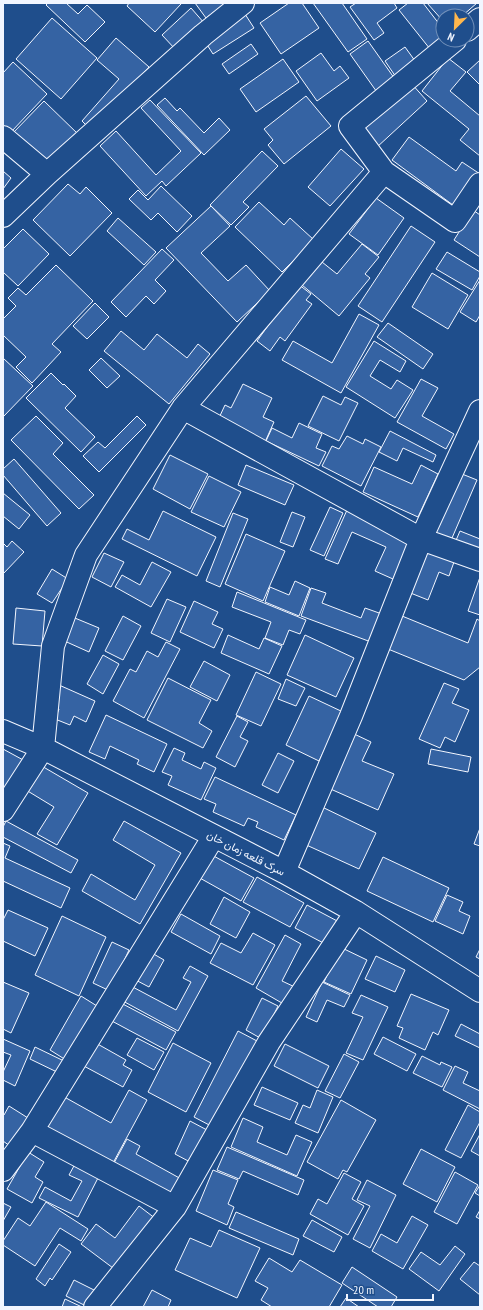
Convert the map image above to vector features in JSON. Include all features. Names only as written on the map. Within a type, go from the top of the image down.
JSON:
[{"type":"street","points":[[3,216],[46,174],[203,35],[243,3]]},
{"type":"street","points":[[445,48],[350,126],[384,172],[455,221],[480,184]]},
{"type":"street","points":[[3,137],[46,174]]},
{"type":"street","points":[[3,810],[43,748],[53,646],[86,555],[183,408],[384,172]]},
{"type":"street","points":[[183,408],[420,539],[480,560]]},
{"type":"street","points":[[284,872],[351,716],[420,539],[480,411]]},
{"type":"street","name":"سرک قلعه زمان خان","points":[[3,731],[43,748],[284,872],[356,912],[480,991]]},
{"type":"street","points":[[3,1170],[32,1131],[214,836]]},
{"type":"street","points":[[95,1307],[175,1207],[269,1042],[356,912]]},
{"type":"street","points":[[32,1131],[175,1207]]},
{"type":"building","points":[[48,3],[66,3],[78,14],[87,5],[105,22],[85,42],[46,5]]},
{"type":"building","points":[[129,3],[181,4],[155,32],[127,6]]},
{"type":"building","points":[[195,3],[226,3],[206,18]]},
{"type":"building","points":[[289,3],[302,3],[319,28],[281,54],[260,23]]},
{"type":"building","points":[[313,3],[342,3],[367,39],[348,52]]},
{"type":"building","points":[[356,3],[394,3],[397,8],[377,23],[384,33],[374,40],[350,7]]},
{"type":"building","points":[[408,3],[423,3],[435,19],[435,45],[430,49],[399,10]]},
{"type":"building","points":[[427,3],[477,3],[471,8],[435,8],[435,12]]},
{"type":"building","points":[[191,8],[205,24],[176,50],[162,35]]},
{"type":"building","points":[[245,14],[254,28],[213,54],[204,40]]},
{"type":"building","points":[[52,18],[97,58],[61,99],[16,59]]},
{"type":"building","points":[[116,38],[149,67],[92,131],[82,121],[119,79],[97,60]]},
{"type":"building","points":[[368,41],[397,82],[379,95],[350,54]]},
{"type":"building","points":[[251,44],[258,54],[229,74],[222,64]]},
{"type":"building","points":[[405,47],[418,65],[398,80],[385,61]]},
{"type":"building","points":[[321,53],[334,71],[340,66],[349,78],[317,101],[296,71]]},
{"type":"building","points":[[448,58],[466,72],[450,91],[480,116],[480,156],[460,140],[469,129],[422,91]]},
{"type":"building","points":[[283,59],[299,82],[256,112],[240,89]]},
{"type":"building","points":[[480,60],[480,85],[467,72]]},
{"type":"building","points":[[13,62],[47,94],[11,132],[3,125],[3,73]]},
{"type":"building","points":[[411,83],[427,101],[376,148],[360,130]]},
{"type":"building","points":[[306,96],[331,126],[284,164],[268,145],[273,140],[264,129]]},
{"type":"building","points":[[165,98],[177,111],[180,108],[204,133],[219,118],[230,130],[204,155],[157,105]]},
{"type":"building","points":[[150,100],[201,153],[166,186],[162,181],[146,196],[100,146],[116,131],[156,175],[181,151],[141,108]]},
{"type":"building","points":[[44,101],[79,135],[47,169],[11,135]]},
{"type":"building","points":[[409,137],[456,171],[462,162],[480,174],[457,208],[392,160]]},
{"type":"building","points":[[341,149],[364,169],[330,206],[308,187]]},
{"type":"building","points":[[262,151],[278,166],[243,202],[249,207],[231,225],[210,205]]},
{"type":"building","points":[[3,171],[11,178],[3,189]]},
{"type":"building","points":[[68,184],[80,194],[86,187],[112,213],[70,256],[33,220]]},
{"type":"building","points":[[161,186],[192,216],[177,232],[158,213],[151,220],[129,199],[138,190],[148,200]]},
{"type":"building","points":[[376,198],[404,218],[378,255],[349,234]]},
{"type":"building","points":[[259,202],[284,225],[290,218],[314,240],[282,272],[235,227]]},
{"type":"building","points":[[211,206],[230,226],[201,253],[228,281],[246,265],[270,291],[237,322],[166,248]]},
{"type":"building","points":[[473,210],[480,215],[480,257],[454,240]]},
{"type":"building","points":[[118,218],[156,252],[144,265],[107,231]]},
{"type":"building","points":[[411,226],[435,242],[382,322],[358,306]]},
{"type":"building","points":[[23,229],[49,254],[18,286],[3,272],[3,249]]},
{"type":"building","points":[[362,244],[379,257],[365,274],[370,278],[339,316],[302,285],[322,262],[337,274]]},
{"type":"building","points":[[162,249],[174,260],[155,280],[166,291],[154,304],[146,296],[126,317],[111,302]]},
{"type":"building","points":[[447,252],[480,272],[480,276],[472,290],[436,269]]},
{"type":"building","points":[[56,265],[93,301],[52,344],[61,352],[32,383],[16,367],[26,357],[3,335],[3,319],[16,306],[8,298],[18,288],[26,295]]},
{"type":"building","points":[[432,273],[468,295],[448,329],[412,307]]},
{"type":"building","points":[[480,280],[480,315],[476,322],[460,312]]},
{"type":"building","points":[[298,284],[311,294],[306,300],[312,304],[285,341],[280,337],[270,351],[257,341]]},
{"type":"building","points":[[95,303],[109,317],[87,339],[73,326]]},
{"type":"building","points":[[359,314],[379,325],[341,393],[282,360],[293,341],[332,363]]},
{"type":"building","points":[[388,323],[433,354],[423,369],[377,337]]},
{"type":"building","points":[[121,331],[144,350],[157,334],[187,358],[198,344],[210,354],[169,404],[104,351]]},
{"type":"building","points":[[374,341],[406,361],[400,372],[380,360],[370,376],[391,389],[397,380],[413,390],[395,418],[346,387]]},
{"type":"building","points":[[3,358],[33,386],[3,417]]},
{"type":"building","points":[[101,358],[120,376],[107,388],[89,370]]},
{"type":"building","points":[[51,373],[76,396],[65,408],[95,437],[81,452],[26,398]]},
{"type":"building","points":[[421,379],[438,388],[422,416],[454,434],[446,449],[397,422]]},
{"type":"building","points":[[243,384],[272,398],[263,417],[274,422],[265,442],[218,420],[225,405],[231,408]]},
{"type":"building","points":[[323,396],[341,405],[345,397],[358,403],[339,441],[308,426]]},
{"type":"building","points":[[36,416],[63,443],[53,454],[94,495],[79,509],[11,440]]},
{"type":"building","points":[[137,416],[146,425],[99,472],[83,456],[98,442],[105,448]]},
{"type":"building","points":[[299,423],[322,434],[316,448],[326,452],[319,466],[266,441],[272,428],[292,438]]},
{"type":"building","points":[[390,431],[436,455],[433,462],[403,448],[397,461],[379,452]]},
{"type":"building","points":[[347,436],[363,444],[365,439],[381,447],[361,486],[322,466],[332,446],[339,449]]},
{"type":"building","points":[[170,455],[208,474],[190,509],[153,489]]},
{"type":"building","points":[[14,459],[61,513],[47,526],[3,475],[3,469]]},
{"type":"building","points":[[246,465],[294,485],[285,505],[238,485]]},
{"type":"building","points":[[421,465],[438,474],[418,517],[363,492],[374,467],[412,484]]},
{"type":"building","points":[[457,472],[477,480],[449,545],[429,536]]},
{"type":"building","points":[[209,476],[241,492],[224,527],[191,512]]},
{"type":"building","points":[[3,493],[30,515],[19,529],[3,516]]},
{"type":"building","points":[[330,507],[343,513],[324,556],[310,550]]},
{"type":"building","points":[[347,510],[411,539],[393,579],[375,571],[386,547],[352,532],[338,564],[325,559]]},
{"type":"building","points":[[163,511],[216,537],[197,576],[122,539],[127,529],[149,540]]},
{"type":"building","points":[[292,512],[305,517],[293,547],[280,542]]},
{"type":"building","points":[[233,513],[248,519],[220,587],[206,581]]},
{"type":"building","points":[[460,531],[480,539],[480,556],[454,545]]},
{"type":"building","points":[[246,534],[285,551],[263,601],[225,584]]},
{"type":"building","points":[[12,541],[24,552],[3,574],[3,543],[7,547]]},
{"type":"building","points":[[425,550],[454,562],[449,576],[439,572],[428,600],[408,592]]},
{"type":"building","points":[[104,553],[124,562],[111,587],[92,577]]},
{"type":"building","points":[[152,562],[171,572],[151,607],[115,587],[122,575],[140,585]]},
{"type":"building","points":[[52,569],[68,579],[52,603],[37,594]]},
{"type":"building","points":[[480,577],[480,615],[468,611]]},
{"type":"building","points":[[295,581],[310,588],[299,616],[265,602],[270,587],[289,595]]},
{"type":"building","points":[[311,588],[326,593],[322,603],[361,618],[365,608],[382,614],[371,642],[301,616]]},
{"type":"building","points":[[237,592],[306,620],[300,634],[289,630],[283,645],[265,638],[271,622],[232,607]]},
{"type":"building","points":[[167,599],[186,607],[170,642],[151,633]]},
{"type":"building","points":[[194,601],[218,612],[212,624],[223,629],[214,648],[180,632]]},
{"type":"building","points":[[16,608],[45,611],[42,646],[13,644]]},
{"type":"building","points":[[70,616],[99,628],[89,652],[60,639]]},
{"type":"building","points":[[123,616],[141,626],[123,660],[105,651]]},
{"type":"building","points":[[402,616],[468,643],[477,619],[480,621],[480,667],[464,680],[388,649]]},
{"type":"building","points":[[228,635],[259,649],[264,638],[282,646],[269,674],[221,653]]},
{"type":"building","points":[[305,635],[354,658],[336,697],[287,675]]},
{"type":"building","points":[[166,642],[180,649],[144,718],[113,701],[130,669],[136,672],[147,651],[158,657]]},
{"type":"building","points":[[103,655],[119,664],[103,694],[87,684]]},
{"type":"building","points":[[204,661],[230,675],[217,701],[190,687]]},
{"type":"building","points":[[256,672],[281,684],[261,726],[236,715]]},
{"type":"building","points":[[168,678],[211,700],[199,723],[212,731],[203,748],[147,720]]},
{"type":"building","points":[[286,679],[305,688],[296,706],[278,699]]},
{"type":"building","points":[[444,683],[459,689],[452,703],[469,710],[455,742],[445,737],[440,748],[419,739]]},
{"type":"building","points":[[59,685],[95,701],[86,722],[74,716],[70,725],[55,719],[59,709],[50,706]]},
{"type":"building","points":[[309,696],[343,712],[319,761],[286,745]]},
{"type":"building","points":[[106,715],[167,744],[154,772],[137,764],[139,760],[110,746],[105,759],[89,752]]},
{"type":"building","points":[[237,716],[248,722],[240,737],[248,741],[235,767],[216,757]]},
{"type":"building","points":[[350,732],[371,742],[362,761],[394,774],[378,810],[326,787]]},
{"type":"building","points":[[174,748],[185,753],[182,760],[201,769],[204,762],[216,768],[201,800],[168,785],[172,776],[162,772]]},
{"type":"building","points":[[3,749],[25,761],[9,791],[3,787]]},
{"type":"building","points":[[431,749],[471,757],[468,772],[428,764]]},
{"type":"building","points":[[278,753],[294,761],[278,793],[262,785]]},
{"type":"building","points":[[40,765],[88,793],[57,845],[37,834],[54,807],[26,790]]},
{"type":"building","points":[[215,777],[296,815],[284,840],[256,827],[258,822],[248,818],[244,826],[213,812],[216,804],[204,799]]},
{"type":"building","points":[[320,806],[376,833],[359,869],[302,843]]},
{"type":"building","points":[[6,821],[78,860],[71,873],[3,837],[3,827]]},
{"type":"building","points":[[124,821],[181,853],[140,924],[82,891],[91,874],[135,900],[155,865],[113,840]]},
{"type":"building","points":[[480,828],[480,846],[474,844]]},
{"type":"building","points":[[3,843],[10,846],[5,858],[70,888],[61,908],[3,881]]},
{"type":"building","points":[[210,854],[254,878],[241,901],[198,877]]},
{"type":"building","points":[[383,857],[449,888],[433,922],[367,891]]},
{"type":"building","points":[[257,877],[304,903],[290,927],[243,902]]},
{"type":"building","points":[[447,895],[463,902],[459,911],[470,916],[463,934],[435,921]]},
{"type":"building","points":[[224,897],[250,912],[236,938],[210,924]]},
{"type":"building","points":[[307,905],[341,923],[329,946],[295,928]]},
{"type":"building","points":[[8,910],[48,928],[35,956],[3,941],[3,920]]},
{"type":"building","points":[[181,914],[220,936],[211,954],[171,932]]},
{"type":"building","points":[[62,916],[106,937],[79,996],[35,975]]},
{"type":"building","points":[[253,933],[275,945],[253,985],[210,963],[221,943],[241,953]]},
{"type":"building","points":[[285,935],[301,944],[282,981],[297,988],[287,1006],[256,988]]},
{"type":"building","points":[[112,942],[129,950],[110,991],[93,983]]},
{"type":"building","points":[[340,947],[367,960],[351,994],[324,982]]},
{"type":"building","points":[[145,949],[164,960],[149,987],[130,977]]},
{"type":"building","points":[[480,949],[480,959],[476,957]]},
{"type":"building","points":[[376,956],[405,970],[395,992],[365,979]]},
{"type":"building","points":[[190,966],[208,976],[178,1031],[121,1000],[129,985],[176,1010],[191,982],[183,978]]},
{"type":"building","points":[[3,982],[29,993],[11,1033],[3,1029]]},
{"type":"building","points":[[322,982],[350,995],[344,1007],[327,1000],[317,1022],[306,1017]]},
{"type":"building","points":[[411,994],[449,1010],[438,1035],[433,1032],[425,1050],[399,1038],[403,1028],[397,1026]]},
{"type":"building","points":[[361,995],[388,1007],[363,1060],[346,1053],[363,1017],[352,1013]]},
{"type":"building","points":[[81,996],[97,1006],[66,1060],[50,1050]]},
{"type":"building","points":[[262,998],[278,1006],[262,1039],[246,1030]]},
{"type":"building","points":[[119,1002],[176,1032],[166,1050],[110,1020]]},
{"type":"building","points":[[461,1024],[480,1034],[480,1048],[455,1036]]},
{"type":"building","points":[[238,1031],[257,1041],[213,1127],[194,1117]]},
{"type":"building","points":[[383,1037],[416,1054],[407,1071],[374,1054]]},
{"type":"building","points":[[137,1038],[164,1052],[154,1070],[127,1055]]},
{"type":"building","points":[[3,1039],[30,1051],[15,1086],[3,1080],[3,1072],[11,1055],[3,1052]]},
{"type":"building","points":[[94,1042],[126,1060],[123,1065],[132,1070],[123,1087],[82,1065]]},
{"type":"building","points":[[173,1043],[211,1063],[186,1112],[148,1092]]},
{"type":"building","points":[[285,1044],[329,1066],[318,1088],[274,1066]]},
{"type":"building","points":[[35,1047],[64,1061],[59,1073],[30,1059]]},
{"type":"building","points":[[344,1054],[359,1062],[340,1098],[325,1091]]},
{"type":"building","points":[[422,1056],[440,1065],[441,1062],[452,1067],[442,1087],[413,1073]]},
{"type":"building","points":[[455,1066],[468,1072],[463,1083],[480,1091],[480,1109],[443,1090]]},
{"type":"building","points":[[262,1087],[298,1103],[290,1120],[254,1105]]},
{"type":"building","points":[[129,1090],[147,1100],[113,1163],[42,1125],[59,1094],[111,1123]]},
{"type":"building","points":[[317,1090],[333,1097],[318,1133],[295,1123],[303,1105],[310,1108]]},
{"type":"building","points":[[341,1100],[376,1120],[347,1172],[343,1170],[338,1179],[307,1162]]},
{"type":"building","points":[[468,1105],[480,1112],[480,1122],[461,1158],[445,1150]]},
{"type":"building","points":[[9,1106],[28,1118],[10,1146],[3,1141],[3,1114],[4,1115]]},
{"type":"building","points":[[243,1118],[263,1127],[257,1142],[287,1155],[296,1135],[312,1142],[297,1176],[231,1147]]},
{"type":"building","points":[[190,1121],[207,1130],[192,1163],[175,1154]]},
{"type":"building","points":[[480,1134],[480,1156],[471,1151]]},
{"type":"building","points":[[127,1139],[140,1146],[136,1154],[183,1180],[174,1196],[114,1163]]},
{"type":"building","points":[[227,1147],[304,1180],[298,1195],[243,1171],[239,1179],[217,1170]]},
{"type":"building","points":[[421,1149],[455,1167],[437,1202],[403,1184]]},
{"type":"building","points":[[28,1152],[44,1162],[35,1177],[43,1182],[32,1203],[7,1189]]},
{"type":"building","points":[[75,1164],[99,1176],[78,1217],[39,1198],[45,1187],[71,1201],[82,1181],[69,1175]]},
{"type":"building","points":[[213,1170],[238,1180],[228,1204],[234,1207],[227,1225],[196,1211]]},
{"type":"building","points":[[455,1172],[478,1185],[457,1224],[434,1212]]},
{"type":"building","points":[[344,1173],[361,1182],[352,1199],[364,1206],[348,1235],[310,1214],[318,1199],[327,1204]]},
{"type":"building","points":[[367,1180],[396,1195],[370,1248],[353,1239],[370,1206],[357,1200]]},
{"type":"building","points":[[480,1185],[480,1196],[475,1193]]},
{"type":"building","points":[[46,1202],[88,1229],[81,1241],[60,1228],[35,1266],[3,1245],[3,1241],[18,1218],[30,1226]]},
{"type":"building","points":[[3,1203],[11,1207],[3,1221]]},
{"type":"building","points":[[139,1206],[156,1219],[117,1271],[81,1244],[96,1224],[115,1238]]},
{"type":"building","points":[[480,1210],[480,1219],[476,1217]]},
{"type":"building","points":[[236,1212],[299,1239],[293,1255],[229,1228]]},
{"type":"building","points":[[412,1216],[428,1225],[403,1269],[372,1251],[381,1234],[397,1243]]},
{"type":"building","points":[[312,1220],[342,1237],[334,1252],[303,1236]]},
{"type":"building","points":[[219,1230],[260,1248],[237,1298],[175,1270],[190,1238],[211,1247]]},
{"type":"building","points":[[59,1244],[71,1252],[52,1280],[50,1278],[45,1286],[36,1279]]},
{"type":"building","points":[[455,1246],[465,1254],[439,1291],[409,1269],[421,1252],[440,1265]]},
{"type":"building","points":[[269,1258],[292,1272],[300,1260],[342,1285],[329,1307],[272,1307],[261,1300],[268,1288],[255,1281]]},
{"type":"building","points":[[474,1262],[480,1266],[480,1295],[460,1279]]},
{"type":"building","points":[[352,1267],[397,1297],[391,1307],[378,1307],[342,1283]]},
{"type":"building","points":[[74,1280],[98,1292],[88,1307],[66,1296]]},
{"type":"building","points":[[152,1290],[171,1300],[168,1307],[143,1307]]},
{"type":"building","points":[[346,1298],[359,1307],[340,1307]]},
{"type":"building","points":[[65,1299],[82,1307],[62,1307]]}]
